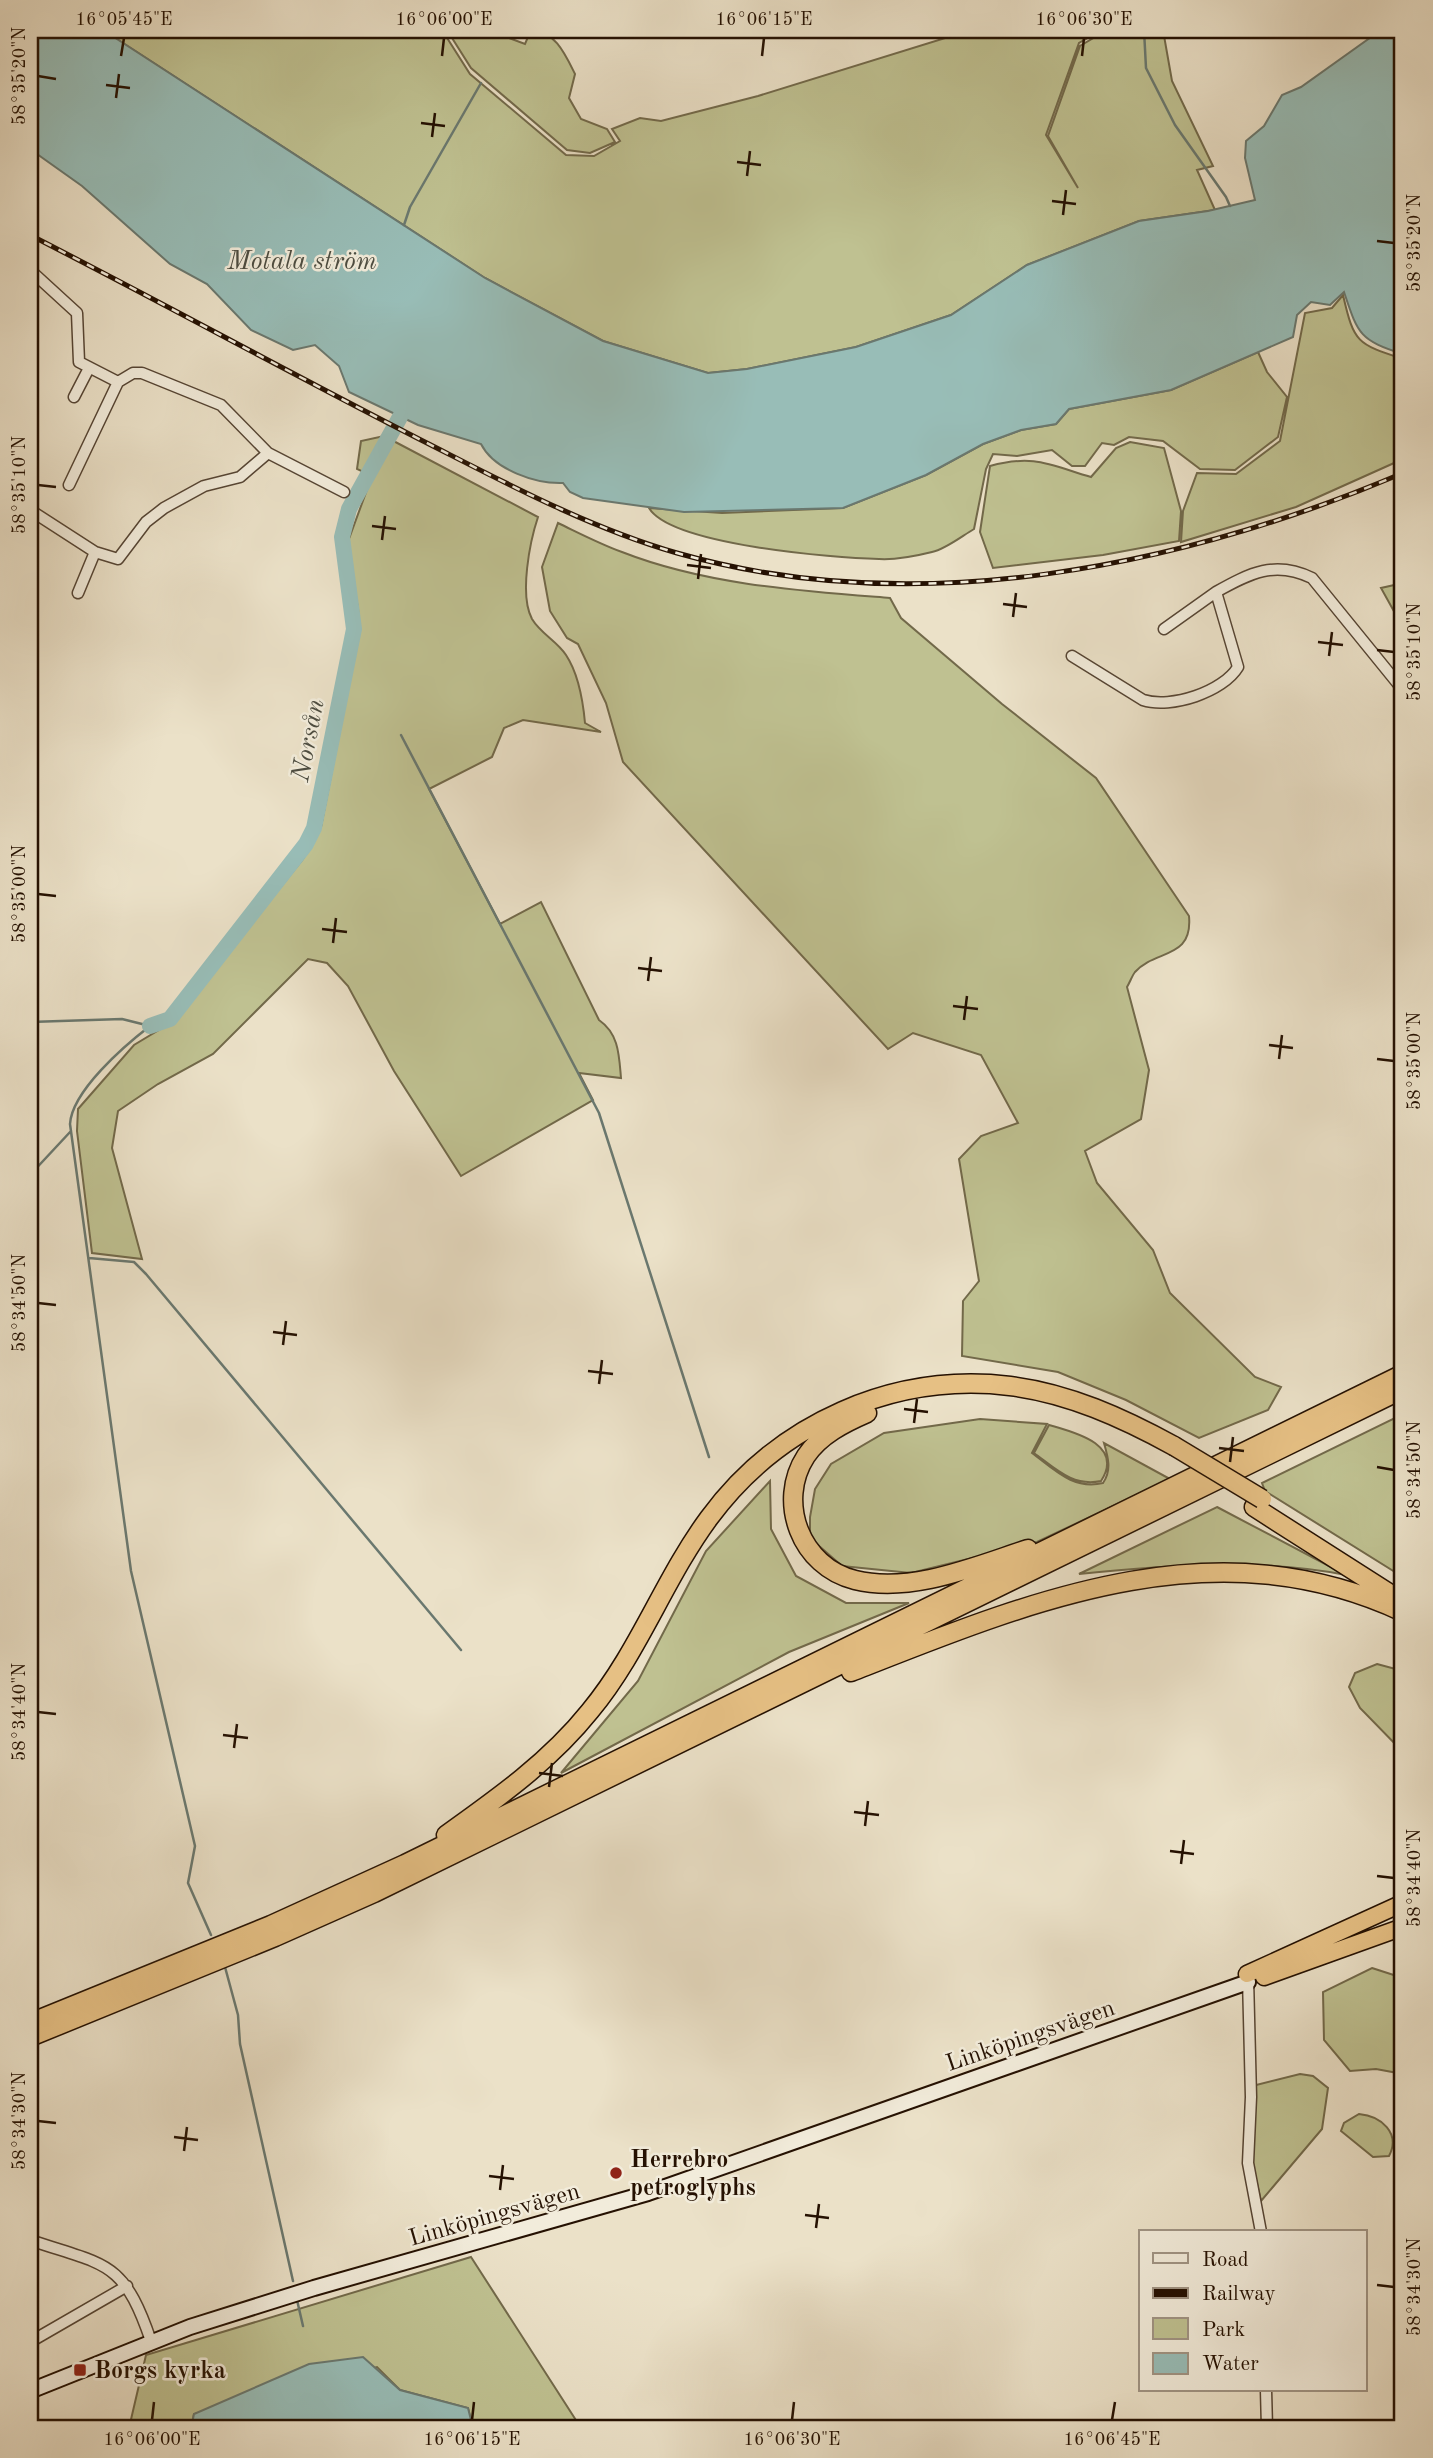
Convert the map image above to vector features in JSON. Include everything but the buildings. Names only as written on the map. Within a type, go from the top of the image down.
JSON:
[{"type":"highway","points":[[30,2023],[271,1925],[405,1864],[1403,1374]]},
{"type":"highway","points":[[405,1864],[501,1796],[554,1752],[591,1711],[623,1667],[689,1549],[729,1493],[785,1443],[820,1422],[864,1402],[910,1390],[989,1384],[1031,1390],[1077,1402],[1131,1424],[1170,1450],[1403,1588]]},
{"type":"highway","points":[[30,2037],[350,1904],[1403,1389]]},
{"type":"highway","points":[[1091,1528],[944,1575],[876,1583],[837,1574],[813,1555],[797,1526],[794,1491],[806,1456],[818,1441],[834,1430],[870,1412],[938,1396],[986,1395],[1052,1406],[1170,1450]]},
{"type":"highway","points":[[1258,1503],[1403,1602]]},
{"type":"highway","points":[[737,1716],[1006,1614],[1084,1590],[1156,1576],[1224,1571],[1294,1578],[1360,1595],[1403,1612]]},
{"type":"highway","points":[[1248,1978],[1403,1903]]},
{"type":"highway","points":[[1248,1978],[1403,1927]]},
{"type":"main road","name":"Linköpingsvägen","points":[[30,2391],[151,2341],[314,2288],[648,2193],[1098,2035],[1248,1978]]},
{"type":"street","points":[[30,270],[77,313],[79,362],[118,382]]},
{"type":"street","points":[[74,397],[89,369]]},
{"type":"street","points":[[69,485],[118,382],[133,373],[142,373],[214,402],[268,453],[344,492]]},
{"type":"street","points":[[30,510],[99,554],[117,559],[146,522],[164,508],[204,486],[240,477],[268,453]]},
{"type":"street","points":[[78,593],[99,554]]},
{"type":"street","points":[[1164,629],[1216,592],[1247,574],[1264,569],[1298,571],[1312,578],[1403,690]]},
{"type":"street","points":[[1072,656],[1143,700],[1154,704],[1219,688],[1238,667],[1216,592]]},
{"type":"street","points":[[1248,1978],[1248,2163],[1261,2230]]},
{"type":"street","points":[[30,2240],[110,2267],[127,2286],[151,2341]]},
{"type":"street","points":[[30,2342],[127,2286]]},
{"type":"street","points":[[1266,2392],[1267,2428]]},
{"type":"green space","points":[[103,30],[442,30],[470,74],[566,155],[594,156],[620,141],[612,129],[640,118],[661,121],[758,96],[971,30],[1102,30],[1079,43],[1046,135],[1078,188],[1048,136],[1080,46],[1107,30],[1163,30],[1172,81],[1213,166],[1197,170],[1215,210],[1139,221],[1027,265],[951,315],[856,347],[747,369],[708,373],[603,341],[485,278]]},
{"type":"green space","points":[[447,30],[488,30],[525,44],[531,30],[547,34],[559,45],[575,74],[569,98],[581,119],[607,129],[615,142],[590,153],[567,150],[471,68]]},
{"type":"green space","points":[[1343,295],[1351,323],[1360,339],[1367,345],[1403,359],[1403,459],[1296,507],[1181,542],[1183,511],[1197,473],[1236,474],[1280,441],[1305,313],[1332,308]]},
{"type":"green space","points":[[1258,352],[1267,372],[1287,397],[1278,437],[1235,470],[1200,469],[1163,441],[1129,437],[1114,445],[1102,443],[1085,466],[1072,466],[1052,450],[1017,456],[993,454],[986,469],[974,529],[932,552],[879,559],[755,547],[688,531],[663,521],[649,508],[722,513],[843,508],[926,475],[983,444],[1021,430],[1056,424],[1069,409],[1171,390]]},
{"type":"green space","points":[[384,436],[538,517],[527,568],[528,609],[532,619],[562,650],[574,670],[585,723],[601,732],[523,720],[504,728],[492,757],[429,789],[500,924],[541,902],[599,1020],[614,1038],[621,1078],[579,1073],[593,1100],[461,1176],[394,1071],[348,986],[327,963],[308,959],[213,1054],[158,1084],[118,1111],[112,1148],[142,1259],[92,1253],[77,1131],[78,1109],[134,1045],[172,1022],[303,859],[321,827],[359,632],[358,608],[346,547],[372,476],[357,469],[361,441]]},
{"type":"green space","points":[[1130,442],[1164,448],[1181,511],[1179,541],[1103,555],[993,568],[980,532],[990,466],[1019,461],[1042,462],[1091,477],[1116,448]]},
{"type":"green space","points":[[558,523],[622,552],[687,572],[754,585],[890,598],[901,618],[1002,704],[1096,778],[1189,916],[1189,930],[1179,947],[1143,965],[1135,972],[1127,987],[1149,1070],[1141,1119],[1085,1151],[1097,1183],[1153,1250],[1170,1293],[1255,1377],[1281,1387],[1268,1410],[1199,1438],[1126,1400],[1058,1372],[962,1356],[963,1301],[979,1281],[959,1159],[981,1136],[1018,1123],[981,1055],[913,1033],[888,1049],[623,762],[606,703],[578,644],[567,638],[550,611],[542,567]]},
{"type":"green space","points":[[1403,583],[1403,624],[1401,624],[1381,588]]},
{"type":"green space","points":[[1403,1414],[1403,1577],[1265,1491],[1262,1483]]},
{"type":"green space","points":[[980,1419],[1047,1424],[1032,1453],[1065,1477],[1082,1484],[1103,1483],[1106,1478],[1108,1458],[1104,1443],[1170,1479],[1037,1542],[911,1573],[842,1566],[810,1538],[810,1517],[815,1489],[831,1464],[884,1433]]},
{"type":"green space","points":[[1049,1425],[1082,1436],[1101,1449],[1107,1468],[1101,1481],[1073,1479],[1034,1453]]},
{"type":"green space","points":[[770,1481],[771,1529],[796,1576],[846,1603],[909,1603],[789,1652],[561,1773],[638,1681],[706,1551]]},
{"type":"green space","points":[[1217,1507],[1346,1575],[1279,1566],[1246,1565],[1179,1566],[1079,1574]]},
{"type":"green space","points":[[1377,1664],[1403,1671],[1403,1752],[1360,1708],[1349,1687],[1355,1673]]},
{"type":"green space","points":[[1372,1968],[1403,1978],[1403,2074],[1376,2069],[1350,2071],[1324,2040],[1323,1992]]},
{"type":"green space","points":[[1300,2074],[1313,2076],[1328,2088],[1322,2129],[1261,2201],[1251,2158],[1256,2085]]},
{"type":"green space","points":[[1359,2114],[1375,2118],[1387,2127],[1392,2140],[1389,2156],[1373,2157],[1341,2131],[1344,2123]]},
{"type":"green space","points":[[471,2257],[581,2428],[473,2428],[468,2408],[400,2390],[377,2367],[194,2414],[191,2428],[129,2428],[146,2355]]},
{"type":"water","name":"Motala ström","points":[[30,30],[103,30],[485,278],[603,341],[708,373],[747,369],[856,347],[951,315],[1027,265],[1139,221],[1208,211],[1255,200],[1245,158],[1246,141],[1264,126],[1282,95],[1301,87],[1381,30],[1403,30],[1403,354],[1377,344],[1362,334],[1344,292],[1330,305],[1311,302],[1297,315],[1293,337],[1171,390],[1069,409],[1056,424],[1021,430],[983,444],[926,475],[843,508],[684,512],[583,498],[570,492],[563,483],[541,481],[517,474],[495,461],[481,444],[418,425],[349,392],[339,366],[315,345],[293,350],[251,330],[207,284],[170,264],[82,186],[30,149]]},
{"type":"water","points":[[363,2357],[400,2390],[468,2408],[473,2428],[191,2428],[194,2414],[309,2364]]},
{"type":"waterway","points":[[1144,30],[1146,68],[1175,125],[1230,206]]},
{"type":"waterway","points":[[404,225],[410,207],[481,83]]},
{"type":"waterway","name":"Norsån","points":[[150,1026],[170,1019],[306,844],[314,828],[354,629],[342,537],[349,509],[400,417]]},
{"type":"waterway","points":[[401,735],[599,1113],[709,1457]]},
{"type":"waterway","points":[[30,1022],[122,1019],[150,1026]]},
{"type":"waterway","points":[[150,1026],[114,1057],[89,1084],[73,1111],[70,1124],[131,1571],[195,1846],[188,1883],[211,1935]]},
{"type":"waterway","points":[[30,1175],[71,1131]]},
{"type":"waterway","points":[[89,1258],[134,1262],[146,1274],[461,1650]]},
{"type":"waterway","points":[[225,1967],[238,2015],[240,2044],[293,2281]]},
{"type":"waterway","points":[[297,2300],[303,2326]]},
{"type":"railway","points":[[30,235],[372,415],[546,503],[677,553],[768,573],[860,583],[953,583],[1046,574],[1138,558],[1229,535],[1317,507],[1403,473]]},
{"type":"place","name":"Herrebro petroglyphs","points":[[616,2173]]},
{"type":"place","name":"Borgs kyrka","points":[[80,2370]]}]
